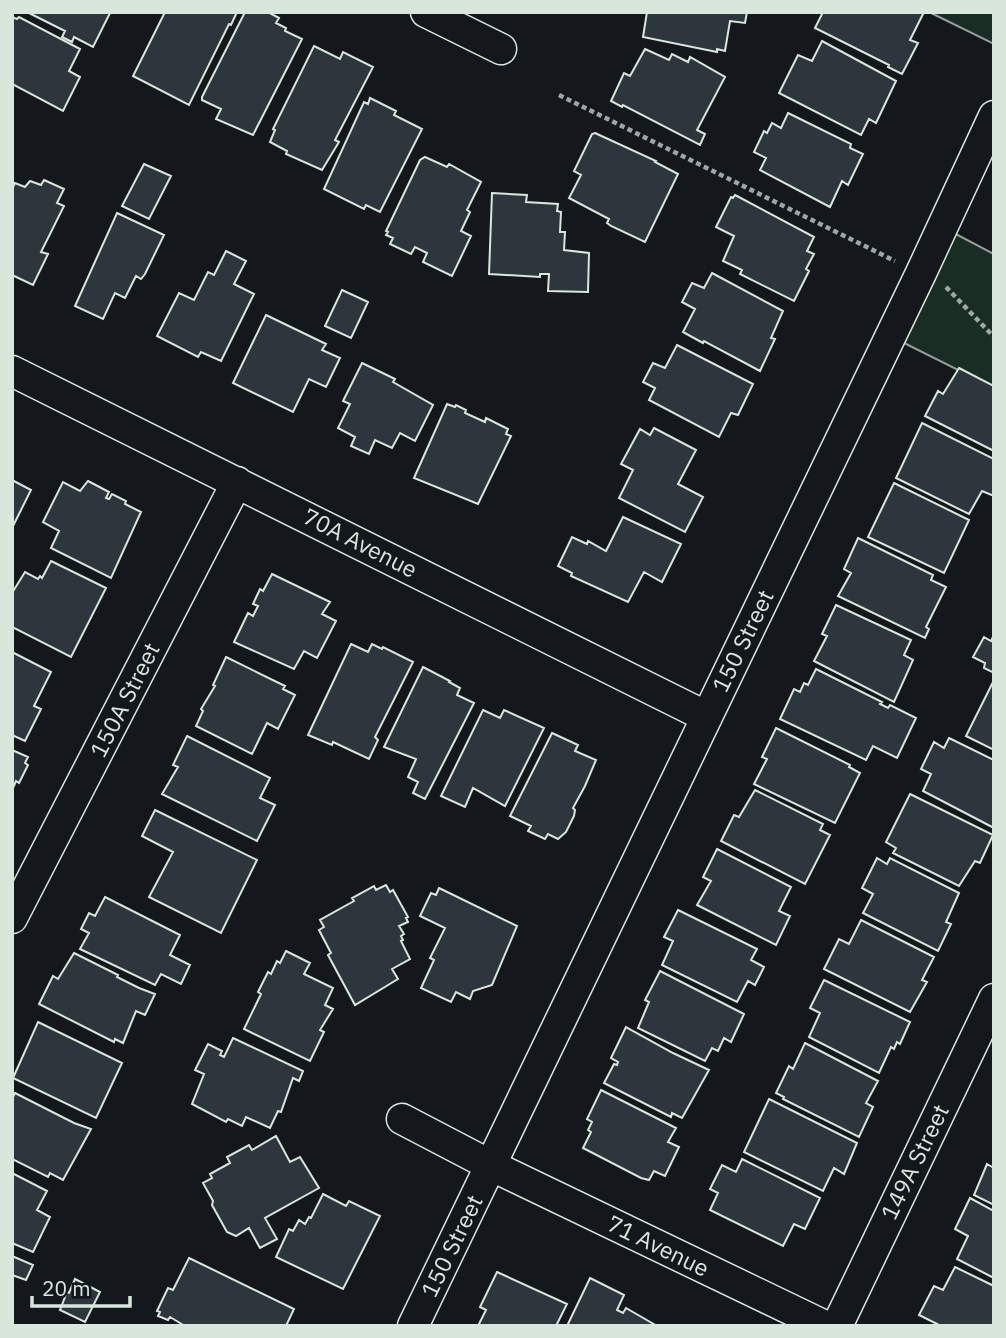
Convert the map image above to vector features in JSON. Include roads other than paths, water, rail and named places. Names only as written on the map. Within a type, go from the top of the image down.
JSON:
[{"type":"street","points":[[426,12],[500,49]]},
{"type":"street","name":"150 Street","points":[[413,1326],[994,116]]},
{"type":"street","name":"70A Avenue","points":[[12,371],[707,717]]},
{"type":"street","name":"150A Street","points":[[12,918],[237,482]]},
{"type":"street","name":"149A Street","points":[[837,1326],[994,999]]},
{"type":"street","points":[[402,1119],[490,1165]]},
{"type":"street","name":"71 Avenue","points":[[490,1165],[825,1326]]}]
